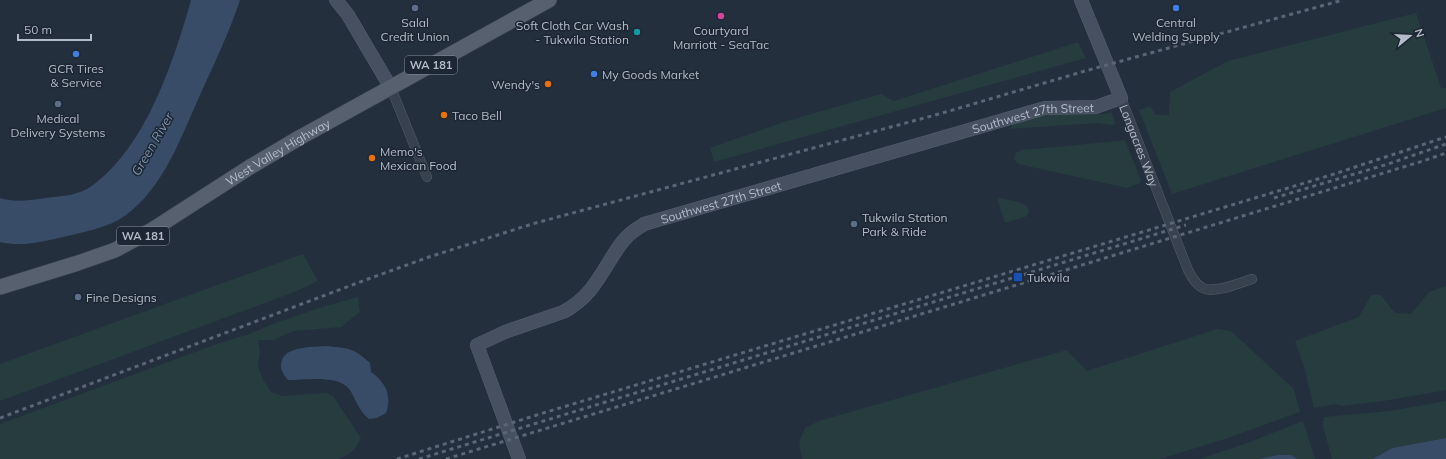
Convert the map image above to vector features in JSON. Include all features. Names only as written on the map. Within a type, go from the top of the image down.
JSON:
[{"type":"main road","name":"West Valley Highway","points":[[0,287],[116,250],[152,230],[250,167],[299,138],[549,0]]},
{"type":"street","points":[[336,0],[348,15],[391,88],[426,177]]},
{"type":"street","name":"Longacres Way","points":[[1082,0],[1188,270],[1202,288],[1212,291],[1252,279]]},
{"type":"street","name":"Southwest 27th Street","points":[[519,459],[477,345],[505,332],[571,308],[592,290],[627,236],[644,224],[1045,108],[1096,107],[1121,98]]},
{"type":"green space","points":[[1416,13],[1441,88],[1446,88],[1446,108],[1172,194],[1139,110],[1150,106],[1156,115],[1169,115],[1170,92],[1228,61]]},
{"type":"green space","points":[[1078,42],[1086,58],[714,162],[710,148],[787,121],[881,94],[894,101]]},
{"type":"green space","points":[[1111,112],[1116,124],[1113,125],[1097,123],[1007,129],[1012,127],[1011,124],[1061,113],[1104,114]]},
{"type":"green space","points":[[1125,140],[1141,180],[1140,183],[1127,188],[1018,164],[1014,159],[1016,153],[1022,150]]},
{"type":"green space","points":[[997,198],[1025,205],[1029,212],[1025,217],[1005,223]]},
{"type":"green space","points":[[303,254],[318,281],[297,291],[0,401],[0,364]]},
{"type":"green space","points":[[1446,286],[1446,390],[1383,401],[1342,406],[1335,404],[1314,408],[1304,366],[1295,341],[1359,317],[1371,295],[1381,295],[1395,313],[1411,314],[1429,292]]},
{"type":"green space","points":[[358,297],[360,312],[341,327],[293,331],[274,340],[258,340],[260,352],[258,367],[271,392],[283,396],[326,393],[333,396],[361,438],[352,451],[346,456],[338,459],[0,459],[0,424],[273,324],[319,308]]},
{"type":"green space","points":[[1217,329],[1231,331],[1294,389],[1300,412],[1228,438],[1160,459],[802,459],[799,442],[805,428],[819,421],[1067,350],[1087,371]]},
{"type":"green space","points":[[1446,401],[1446,438],[1392,448],[1373,459],[1332,459],[1323,426],[1324,417],[1390,411]]},
{"type":"green space","points":[[1303,421],[1315,459],[1297,459],[1291,455],[1278,455],[1259,459],[1200,459],[1245,444]]},
{"type":"water","name":"Green River","points":[[191,0],[240,0],[221,48],[178,144],[161,176],[151,190],[139,204],[126,215],[104,226],[39,242],[16,244],[0,242],[0,198],[5,200],[23,201],[77,193],[95,184],[122,157],[136,138],[159,93],[169,69]]},
{"type":"water","points":[[327,346],[355,351],[370,363],[371,372],[384,385],[388,395],[388,407],[386,413],[377,418],[369,419],[360,409],[350,390],[345,385],[338,382],[321,379],[288,380],[281,368],[281,363],[285,355],[289,352],[302,348]]},
{"type":"water","points":[[1446,438],[1446,459],[1373,459],[1392,448]]},
{"type":"water","points":[[1278,455],[1291,455],[1297,459],[1259,459]]},
{"type":"railway","points":[[0,418],[368,279],[429,257],[532,224],[939,114],[1085,71],[1343,0]]},
{"type":"railway","points":[[397,459],[540,414],[1331,175],[1446,137]]},
{"type":"railway","points":[[1274,198],[1388,164],[1446,144]]},
{"type":"railway","points":[[446,459],[1446,153]]},
{"type":"railway","points":[[419,459],[1186,225]]},
{"type":"place","name":"Salal Credit Union","points":[[415,8]]},
{"type":"place","name":"Central Welding Supply","points":[[1176,8]]},
{"type":"place","name":"Courtyard Marriott - SeaTac","points":[[721,16]]},
{"type":"place","name":"Soft Cloth Car Wash - Tukwila Station","points":[[637,32]]},
{"type":"place","name":"GCR Tires & Service","points":[[76,54]]},
{"type":"place","name":"My Goods Market","points":[[594,74]]},
{"type":"place","name":"Wendy's","points":[[548,84]]},
{"type":"place","name":"Medical Delivery Systems","points":[[58,104]]},
{"type":"place","name":"Taco Bell","points":[[444,115]]},
{"type":"place","name":"Memo's Mexican Food","points":[[372,158]]},
{"type":"place","name":"Tukwila Station Park & Ride","points":[[854,224]]},
{"type":"place","name":"Tukwila","points":[[1018,277]]},
{"type":"place","name":"Fine Designs","points":[[78,297]]}]
